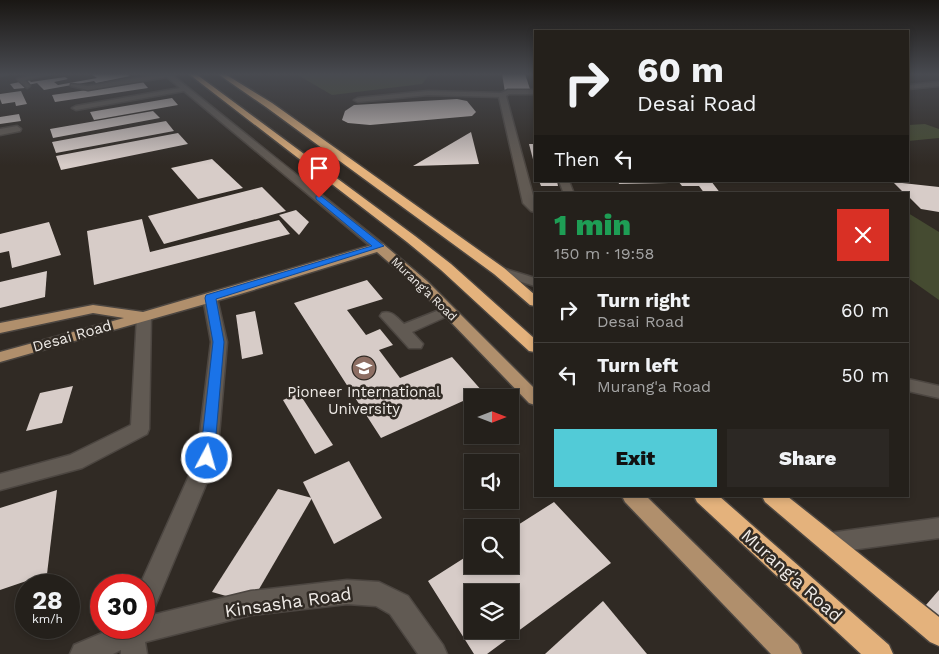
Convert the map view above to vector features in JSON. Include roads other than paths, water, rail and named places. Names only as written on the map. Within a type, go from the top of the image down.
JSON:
[{"type":"highway","name":"Murang'a Road","points":[[233,105],[446,267],[534,346]]},
{"type":"highway","points":[[267,105],[499,271],[534,301]]},
{"type":"highway","name":"Murang'a Road","points":[[705,497],[880,654]]},
{"type":"highway","points":[[773,497],[939,633]]},
{"type":"main road","name":"Desai Road","points":[[0,357],[210,298],[379,246]]},
{"type":"main road","name":"Murang'a Road","points":[[379,246],[422,284],[534,398]]},
{"type":"main road","name":"Desai Road","points":[[0,328],[93,309],[144,316]]},
{"type":"main road","points":[[633,497],[789,654]]},
{"type":"street","points":[[76,108],[100,105]]},
{"type":"street","points":[[87,111],[121,105]]},
{"type":"street","name":"Murang'a Road","points":[[204,105],[379,246]]},
{"type":"street","points":[[504,105],[528,203],[534,208]]},
{"type":"street","points":[[0,132],[17,128]]},
{"type":"street","points":[[499,271],[534,282]]},
{"type":"street","points":[[155,578],[207,458],[219,342],[210,298]]},
{"type":"street","points":[[402,331],[447,311]]},
{"type":"street","points":[[0,482],[76,462],[140,429],[144,316]]},
{"type":"street","points":[[387,316],[416,344]]},
{"type":"street","points":[[909,386],[939,392]]},
{"type":"street","points":[[829,543],[939,528]]},
{"type":"street","name":"Kinsasha Road","points":[[155,631],[251,603],[347,592],[380,594],[399,605],[434,654]]},
{"type":"street","name":"Kinsasha Road","points":[[83,654],[130,639]]},
{"type":"place","name":"Pioneer International University","points":[[364,368]]}]
